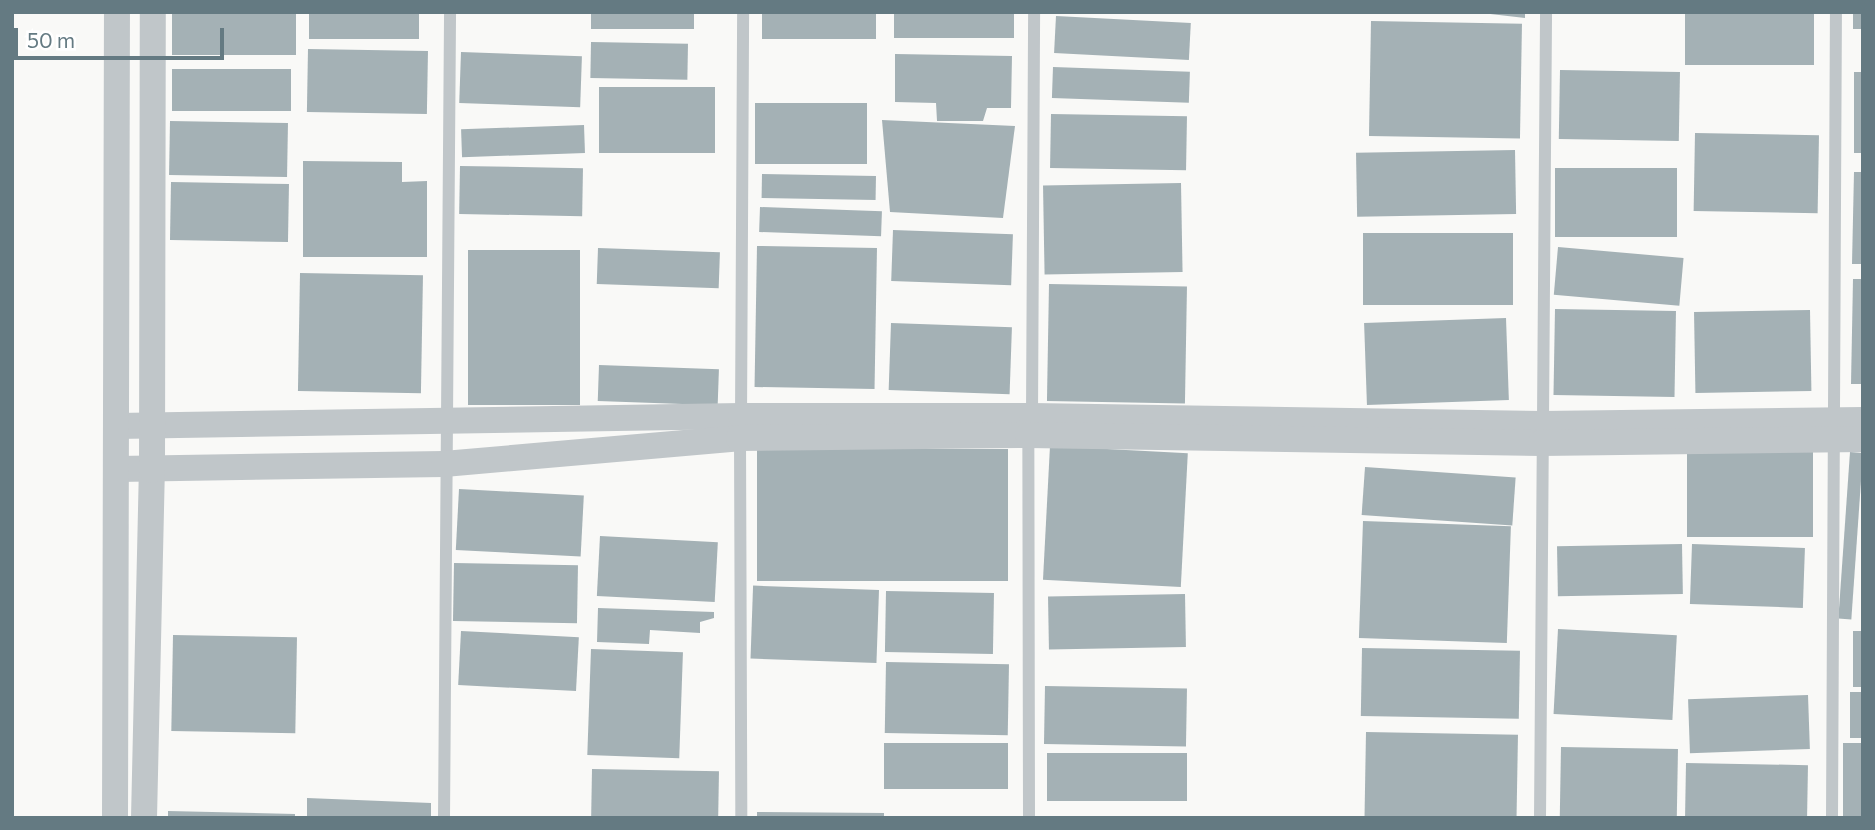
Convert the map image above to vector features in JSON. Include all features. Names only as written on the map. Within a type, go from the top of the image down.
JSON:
[{"type":"street","points":[[115,818],[118,469],[117,12]]},
{"type":"street","points":[[144,818],[152,470],[153,12]]},
{"type":"street","points":[[117,426],[152,422],[444,420],[740,427],[1030,425],[1541,434],[1845,433],[1863,420]]},
{"type":"street","points":[[118,469],[444,464],[740,427]]},
{"type":"lane","points":[[444,818],[444,420],[450,12]]},
{"type":"lane","points":[[741,818],[743,12]]},
{"type":"lane","points":[[1029,818],[1034,12]]},
{"type":"lane","points":[[1540,818],[1546,12]]},
{"type":"lane","points":[[1832,818],[1845,433],[1836,12]]},
{"type":"building","points":[[172,12],[296,12],[296,55],[172,55]]},
{"type":"building","points":[[309,12],[419,12],[419,39],[309,39]]},
{"type":"building","points":[[591,12],[694,12],[694,29],[591,29]]},
{"type":"building","points":[[762,12],[876,12],[876,39],[762,39]]},
{"type":"building","points":[[894,12],[1014,12],[1014,38],[894,38]]},
{"type":"building","points":[[1473,12],[1525,12],[1525,18]]},
{"type":"building","points":[[1685,12],[1814,12],[1814,65],[1685,65]]},
{"type":"building","points":[[1853,12],[1863,12],[1863,29],[1853,29]]},
{"type":"building","points":[[1056,16],[1191,23],[1189,60],[1054,53]]},
{"type":"building","points":[[1371,21],[1522,24],[1520,139],[1369,136]]},
{"type":"building","points":[[591,42],[688,44],[687,80],[590,78]]},
{"type":"building","points":[[308,49],[428,51],[427,114],[307,112]]},
{"type":"building","points":[[461,52],[582,56],[580,107],[459,103]]},
{"type":"building","points":[[895,54],[1012,56],[1011,108],[987,108],[983,121],[937,121],[936,103],[895,102]]},
{"type":"building","points":[[1053,67],[1190,72],[1189,103],[1052,98]]},
{"type":"building","points":[[172,69],[291,69],[291,111],[172,111]]},
{"type":"building","points":[[1560,70],[1680,72],[1679,141],[1559,139]]},
{"type":"building","points":[[1854,72],[1863,72],[1863,153],[1854,153]]},
{"type":"building","points":[[599,87],[715,87],[715,153],[599,153]]},
{"type":"building","points":[[755,103],[867,103],[867,164],[755,164]]},
{"type":"building","points":[[1051,114],[1187,116],[1186,170],[1050,168]]},
{"type":"building","points":[[882,120],[1015,126],[1003,218],[890,212]]},
{"type":"building","points":[[170,121],[288,123],[287,177],[169,175]]},
{"type":"building","points":[[584,125],[585,153],[462,157],[461,129]]},
{"type":"building","points":[[1695,133],[1819,135],[1818,213],[1694,211]]},
{"type":"building","points":[[1515,150],[1516,214],[1357,217],[1356,153]]},
{"type":"building","points":[[303,161],[402,162],[402,182],[427,181],[427,257],[303,257]]},
{"type":"building","points":[[460,166],[583,168],[582,216],[459,214]]},
{"type":"building","points":[[1555,168],[1677,168],[1677,237],[1555,237]]},
{"type":"building","points":[[1854,172],[1863,172],[1863,264],[1852,264]]},
{"type":"building","points":[[762,174],[876,176],[876,200],[762,198]]},
{"type":"building","points":[[171,182],[289,184],[288,242],[170,240]]},
{"type":"building","points":[[1181,183],[1183,272],[1045,274],[1043,185]]},
{"type":"building","points":[[760,207],[882,211],[881,236],[759,232]]},
{"type":"building","points":[[893,230],[1013,234],[1011,285],[891,281]]},
{"type":"building","points":[[1363,233],[1513,233],[1513,305],[1363,305]]},
{"type":"building","points":[[757,246],[877,248],[875,389],[755,387]]},
{"type":"building","points":[[1558,247],[1684,258],[1679,306],[1554,295]]},
{"type":"building","points":[[598,248],[720,252],[719,288],[597,284]]},
{"type":"building","points":[[468,250],[580,250],[580,405],[468,405]]},
{"type":"building","points":[[300,273],[423,275],[421,393],[298,391]]},
{"type":"building","points":[[1853,279],[1863,279],[1863,384],[1851,384]]},
{"type":"building","points":[[1049,284],[1187,286],[1185,403],[1047,401]]},
{"type":"building","points":[[1555,309],[1676,311],[1674,397],[1553,395]]},
{"type":"building","points":[[1810,310],[1811,391],[1695,393],[1694,312]]},
{"type":"building","points":[[1506,318],[1509,400],[1367,405],[1364,323]]},
{"type":"building","points":[[891,323],[1012,327],[1010,394],[889,390]]},
{"type":"building","points":[[599,365],[719,369],[718,405],[598,401]]},
{"type":"building","points":[[1050,446],[1188,453],[1181,587],[1043,580]]},
{"type":"building","points":[[757,449],[1008,449],[1008,581],[757,581]]},
{"type":"building","points":[[1687,450],[1813,450],[1813,537],[1687,537]]},
{"type":"building","points":[[1850,452],[1863,453],[1851,620],[1838,619]]},
{"type":"building","points":[[1365,467],[1516,478],[1512,525],[1362,515]]},
{"type":"building","points":[[459,489],[584,496],[581,556],[456,550]]},
{"type":"building","points":[[1363,521],[1511,526],[1507,643],[1359,638]]},
{"type":"building","points":[[600,536],[718,542],[715,602],[597,596]]},
{"type":"building","points":[[1682,544],[1683,594],[1558,596],[1557,546]]},
{"type":"building","points":[[1692,544],[1805,548],[1803,608],[1690,604]]},
{"type":"building","points":[[454,563],[578,565],[577,623],[453,621]]},
{"type":"building","points":[[753,586],[879,590],[876,663],[751,659]]},
{"type":"building","points":[[886,591],[994,593],[993,654],[885,652]]},
{"type":"building","points":[[1185,594],[1186,647],[1049,649],[1048,596]]},
{"type":"building","points":[[598,608],[714,612],[714,618],[700,622],[700,633],[650,630],[649,644],[597,642]]},
{"type":"building","points":[[1558,629],[1677,635],[1672,720],[1554,714]]},
{"type":"building","points":[[461,631],[579,637],[576,691],[458,685]]},
{"type":"building","points":[[1853,631],[1863,631],[1863,687],[1853,687]]},
{"type":"building","points":[[173,635],[297,637],[295,733],[171,731]]},
{"type":"building","points":[[1362,648],[1520,651],[1519,719],[1361,716]]},
{"type":"building","points":[[591,649],[683,652],[679,758],[587,755]]},
{"type":"building","points":[[886,662],[1009,664],[1008,735],[885,733]]},
{"type":"building","points":[[1045,686],[1187,688],[1186,746],[1044,744]]},
{"type":"building","points":[[1850,692],[1863,692],[1863,738],[1850,738]]},
{"type":"building","points":[[1808,695],[1810,749],[1690,753],[1688,699]]},
{"type":"building","points":[[1366,732],[1518,735],[1517,818],[1364,818]]},
{"type":"building","points":[[884,743],[1008,743],[1008,789],[884,789]]},
{"type":"building","points":[[1843,743],[1863,743],[1863,818],[1843,818]]},
{"type":"building","points":[[1561,747],[1678,749],[1677,818],[1560,818]]},
{"type":"building","points":[[1047,753],[1187,753],[1187,801],[1047,801]]},
{"type":"building","points":[[1686,763],[1808,765],[1807,818],[1685,818]]},
{"type":"building","points":[[592,769],[719,771],[718,818],[591,818]]},
{"type":"building","points":[[307,798],[431,803],[431,818],[307,818]]},
{"type":"building","points":[[168,811],[295,814],[295,818],[168,818]]},
{"type":"building","points":[[757,812],[884,813],[884,818],[757,818]]}]
